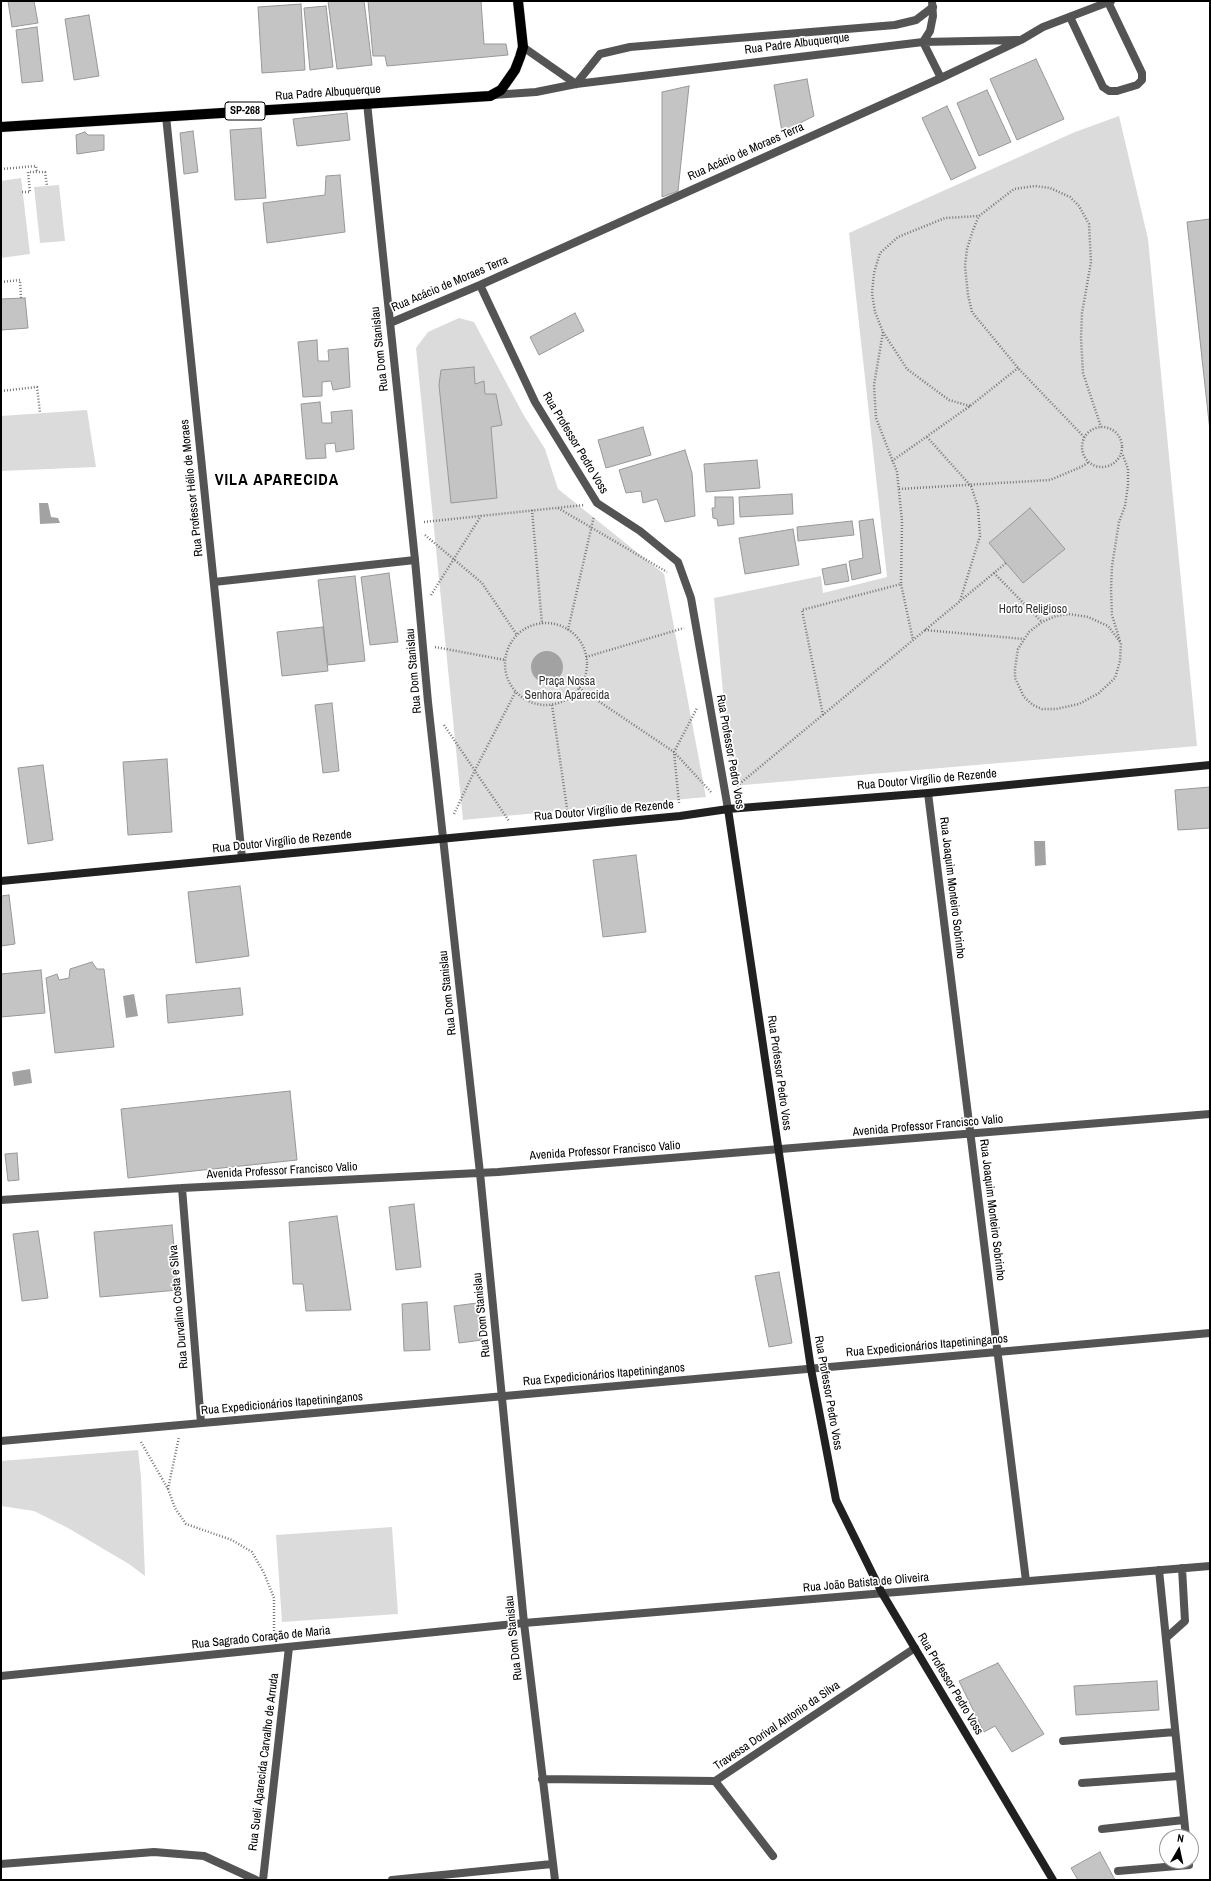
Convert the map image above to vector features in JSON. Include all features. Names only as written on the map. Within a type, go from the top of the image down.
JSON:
[{"type":"main road","points":[[490,96],[501,90],[515,70],[522,47],[518,1]]},
{"type":"main road","name":"Rua Padre Albuquerque","points":[[1,127],[490,96]]},
{"type":"main road","name":"Rua Doutor Virgílio de Rezende","points":[[1,881],[680,816],[728,809],[928,793],[1210,765]]},
{"type":"main road","name":"Rua Professor Pedro Voss","points":[[728,809],[811,1369],[836,1500],[882,1593],[1053,1880]]},
{"type":"street","points":[[1070,17],[1103,87],[1109,91],[1117,92],[1138,85],[1142,80],[1142,73],[1110,2]]},
{"type":"street","name":"Rua Acácio de Moraes Terra","points":[[390,323],[480,285],[941,78],[1021,40],[1043,27],[1110,2]]},
{"type":"street","points":[[522,47],[576,84],[600,54],[630,47],[895,25],[916,20],[932,4]]},
{"type":"street","points":[[932,4],[933,16],[930,31],[923,42],[941,78]]},
{"type":"street","name":"Rua Padre Albuquerque","points":[[490,96],[542,92],[576,84],[923,42],[1021,40]]},
{"type":"street","name":"Rua Dom Stanislau","points":[[366,103],[415,560],[428,702],[480,1173],[524,1624],[555,1880]]},
{"type":"street","name":"Rua Professor Hélio de Moraes","points":[[166,116],[242,858]]},
{"type":"street","name":"Rua Professor Pedro Voss","points":[[480,285],[535,402],[597,503],[640,531],[678,562],[691,598],[728,809]]},
{"type":"street","points":[[214,582],[415,560]]},
{"type":"street","name":"Rua Joaquim Monteiro Sobrinho","points":[[928,793],[1026,1582]]},
{"type":"street","name":"Avenida Professor Francisco Valio","points":[[1,1200],[182,1188],[480,1173],[971,1135],[1210,1114]]},
{"type":"street","name":"Rua Durvalino Costa e Silva","points":[[182,1188],[201,1423]]},
{"type":"street","name":"Rua Expedicionários Itapetininganos","points":[[1,1441],[1210,1333]]},
{"type":"street","name":"Rua João Batista de Oliveira","points":[[524,1624],[1210,1566]]},
{"type":"street","points":[[1166,1638],[1185,1620],[1182,1568]]},
{"type":"street","points":[[1159,1570],[1185,1829]]},
{"type":"street","name":"Rua Sagrado Coração de Maria","points":[[1,1676],[524,1624]]},
{"type":"street","name":"Rua Sueli Aparecida Carvalho de Arruda","points":[[262,1880],[289,1647]]},
{"type":"street","name":"Travessa Dorival Antonio da Silva","points":[[542,1779],[715,1782],[915,1648]]},
{"type":"street","points":[[1063,1741],[1175,1732]]},
{"type":"street","points":[[1082,1783],[1180,1776]]},
{"type":"street","points":[[715,1782],[773,1856]]},
{"type":"street","points":[[1102,1829],[1184,1820]]},
{"type":"street","points":[[1,1864],[154,1852],[204,1856],[239,1876],[256,1880]]},
{"type":"street","points":[[392,1880],[552,1864]]},
{"type":"street","points":[[1118,1871],[1159,1868]]},
{"type":"path","points":[[1,169],[36,166],[37,172]]},
{"type":"path","points":[[22,192],[30,192],[28,172],[45,172],[47,186]]},
{"type":"path","points":[[1084,437],[1018,368],[972,312],[965,266],[967,249],[979,216],[1014,189],[1035,186],[1050,188],[1070,197],[1079,206],[1089,224],[1091,262],[1082,313],[1081,338],[1083,373],[1101,427]]},
{"type":"path","points":[[970,406],[950,400],[907,369],[883,332],[875,312],[872,293],[874,273],[880,253],[898,237],[945,218],[979,216]]},
{"type":"path","points":[[1,282],[20,280],[21,298]]},
{"type":"path","points":[[883,332],[874,385],[876,418],[897,472],[902,521],[901,584],[913,640]]},
{"type":"path","points":[[892,461],[970,406],[1018,368]]},
{"type":"path","points":[[1,391],[37,387],[40,413]]},
{"type":"path","points":[[1121,643],[1108,626],[1088,617],[1069,614],[1056,616],[1042,622],[1029,632],[1024,639],[1018,649],[1015,678],[1024,697],[1033,705],[1042,708],[1056,709],[1079,704],[1099,693],[1114,678],[1120,661],[1121,643],[1112,615],[1112,566],[1118,528],[1125,506],[1128,485],[1128,469],[1122,453],[1122,440],[1118,434],[1108,427],[1101,427],[1094,428],[1084,437],[1082,450],[1089,462],[1095,466],[1108,466],[1114,464],[1122,453]]},
{"type":"path","points":[[927,437],[971,486],[978,507],[980,536],[960,602]]},
{"type":"path","points":[[899,489],[971,486],[1050,480],[1089,462]]},
{"type":"path","points":[[411,523],[597,503],[568,630]]},
{"type":"path","points":[[558,508],[686,583]]},
{"type":"path","points":[[532,510],[542,624]]},
{"type":"path","points":[[420,612],[482,516]]},
{"type":"path","points":[[411,523],[482,583],[517,635]]},
{"type":"path","points":[[726,795],[1006,563]]},
{"type":"path","points":[[994,573],[1042,622]]},
{"type":"path","points":[[823,715],[802,610],[901,584]]},
{"type":"path","points":[[542,624],[556,624],[568,630],[580,641],[586,656],[587,667],[579,688],[572,696],[562,702],[552,705],[542,705],[532,702],[516,691],[508,677],[506,660],[509,646],[517,635],[528,627],[542,624]]},
{"type":"path","points":[[586,656],[696,624]]},
{"type":"path","points":[[925,630],[1024,639]]},
{"type":"path","points":[[423,645],[506,660]]},
{"type":"path","points":[[579,688],[674,752],[712,792]]},
{"type":"path","points":[[680,816],[674,752],[707,690]]},
{"type":"path","points":[[443,838],[475,770],[516,691]]},
{"type":"path","points":[[428,702],[516,831]]},
{"type":"path","points":[[552,705],[569,826]]},
{"type":"path","points":[[168,1489],[182,1425]]},
{"type":"path","points":[[135,1429],[168,1489],[175,1508],[186,1524],[232,1540],[252,1552],[264,1573],[274,1598],[274,1649]]},
{"type":"green space","name":"Horto Religioso","points":[[1119,116],[1148,239],[1197,746],[732,786],[714,598],[821,576],[823,593],[887,577],[849,233],[1075,132]]},
{"type":"green space","points":[[21,178],[30,254],[1,258],[1,181]]},
{"type":"green space","points":[[59,185],[65,241],[40,243],[34,187]]},
{"type":"green space","name":"Praça Nossa Senhora Aparecida","points":[[459,318],[474,322],[523,414],[545,449],[558,489],[664,574],[706,797],[463,820],[416,348],[428,332]]},
{"type":"green space","points":[[87,410],[96,467],[1,471],[1,416]]},
{"type":"green space","points":[[138,1450],[141,1477],[145,1576],[129,1564],[68,1528],[34,1511],[1,1506],[1,1461]]},
{"type":"green space","points":[[392,1527],[398,1614],[282,1622],[276,1535]]},
{"type":"shaded area","points":[[39,503],[48,503],[51,517],[58,518],[60,523],[40,524]]},
{"type":"shaded area","points":[[547,651],[556,654],[560,658],[563,667],[560,676],[556,680],[547,683],[538,680],[534,676],[531,667],[534,658],[538,654]]},
{"type":"shaded area","points":[[1034,841],[1045,841],[1046,865],[1035,866]]},
{"type":"shaded area","points":[[134,994],[138,1016],[126,1018],[123,996]]},
{"type":"shaded area","points":[[30,1069],[32,1083],[14,1086],[12,1072]]},
{"type":"building","points":[[8,1],[34,1],[38,23],[12,27]]},
{"type":"building","points":[[328,1],[364,1],[372,65],[337,69]]},
{"type":"building","points":[[368,1],[481,1],[484,44],[506,44],[508,55],[387,66],[385,56],[373,56]]},
{"type":"building","points":[[301,4],[305,70],[262,73],[258,7]]},
{"type":"building","points":[[326,6],[333,67],[310,70],[304,8]]},
{"type":"building","points":[[89,15],[99,76],[74,80],[65,19]]},
{"type":"building","points":[[37,27],[43,81],[22,83],[16,30]]},
{"type":"building","points":[[1036,59],[1064,119],[1017,140],[990,79]]},
{"type":"building","points":[[807,79],[814,116],[782,132],[774,85]]},
{"type":"building","points":[[689,86],[678,191],[662,197],[662,92]]},
{"type":"building","points":[[987,90],[1011,142],[979,156],[957,103]]},
{"type":"building","points":[[947,106],[976,168],[951,180],[922,118]]},
{"type":"building","points":[[347,113],[350,140],[297,146],[293,119]]},
{"type":"building","points":[[261,128],[266,198],[235,200],[230,130]]},
{"type":"building","points":[[193,131],[198,172],[184,174],[180,133]]},
{"type":"building","points":[[85,132],[88,135],[104,135],[104,150],[77,154],[76,135]]},
{"type":"building","points":[[340,175],[345,232],[267,243],[263,203],[325,195],[326,176]]},
{"type":"building","points":[[1210,219],[1210,431],[1187,222]]},
{"type":"building","points":[[25,298],[28,328],[1,330],[1,299]]},
{"type":"building","points":[[575,313],[584,331],[539,355],[530,337]]},
{"type":"building","points":[[317,340],[318,361],[329,361],[328,350],[348,348],[350,387],[333,390],[331,381],[322,382],[322,396],[303,397],[298,342]]},
{"type":"building","points":[[474,367],[475,384],[484,381],[485,394],[496,394],[502,425],[491,427],[497,498],[451,503],[439,385],[441,370]]},
{"type":"building","points":[[320,402],[322,423],[332,423],[331,412],[352,410],[354,449],[336,452],[335,443],[325,444],[326,458],[306,459],[301,404]]},
{"type":"building","points":[[643,427],[651,455],[606,468],[598,440]]},
{"type":"building","points":[[685,450],[692,473],[695,516],[665,522],[657,499],[643,503],[641,491],[626,493],[619,470]]},
{"type":"building","points":[[757,460],[760,488],[706,492],[704,464]]},
{"type":"building","points":[[792,494],[793,514],[740,517],[739,497]]},
{"type":"building","points":[[715,497],[733,497],[734,524],[718,526],[717,519],[713,518],[712,508],[715,508]]},
{"type":"building","points":[[1030,508],[1065,549],[1023,583],[989,543]]},
{"type":"building","points":[[873,519],[881,573],[852,580],[849,561],[863,558],[859,521]]},
{"type":"building","points":[[852,521],[854,535],[798,541],[797,527]]},
{"type":"building","points":[[793,529],[799,565],[745,574],[739,538]]},
{"type":"building","points":[[846,564],[849,581],[825,585],[822,569]]},
{"type":"building","points":[[389,573],[398,642],[370,645],[361,577]]},
{"type":"building","points":[[355,576],[365,661],[328,665],[318,580]]},
{"type":"building","points":[[323,627],[328,671],[282,676],[277,632]]},
{"type":"building","points":[[332,703],[339,771],[323,773],[315,705]]},
{"type":"building","points":[[167,759],[172,832],[128,835],[123,762]]},
{"type":"building","points":[[43,765],[53,840],[28,844],[18,768]]},
{"type":"building","points":[[1210,787],[1210,828],[1178,830],[1175,790]]},
{"type":"building","points":[[636,855],[646,932],[603,937],[593,860]]},
{"type":"building","points":[[240,886],[249,956],[196,963],[188,892]]},
{"type":"building","points":[[9,895],[15,944],[1,946],[1,896]]},
{"type":"building","points":[[92,962],[97,969],[104,969],[114,1047],[55,1053],[46,978],[57,974],[59,980],[69,978],[70,969]]},
{"type":"building","points":[[41,970],[45,1013],[1,1017],[1,974]]},
{"type":"building","points":[[240,988],[243,1015],[168,1023],[166,995]]},
{"type":"building","points":[[290,1091],[297,1160],[128,1178],[121,1109]]},
{"type":"building","points":[[17,1153],[19,1180],[8,1181],[5,1154]]},
{"type":"building","points":[[414,1204],[421,1267],[396,1270],[389,1207]]},
{"type":"building","points":[[337,1216],[351,1310],[306,1311],[303,1284],[293,1284],[289,1222]]},
{"type":"building","points":[[172,1225],[178,1290],[100,1297],[94,1232]]},
{"type":"building","points":[[38,1231],[48,1298],[22,1301],[13,1234]]},
{"type":"building","points":[[779,1272],[792,1343],[769,1347],[755,1276]]},
{"type":"building","points":[[427,1302],[430,1350],[404,1351],[402,1304]]},
{"type":"building","points":[[477,1303],[482,1340],[459,1343],[454,1306]]},
{"type":"building","points":[[998,1663],[1044,1734],[1012,1752],[995,1726],[984,1732],[959,1681]]},
{"type":"building","points":[[1157,1681],[1159,1710],[1076,1715],[1074,1686]]},
{"type":"building","points":[[1100,1852],[1115,1880],[1078,1880],[1071,1868]]},
{"type":"district","name":"VILA APARECIDA","points":[[277,481]]}]
